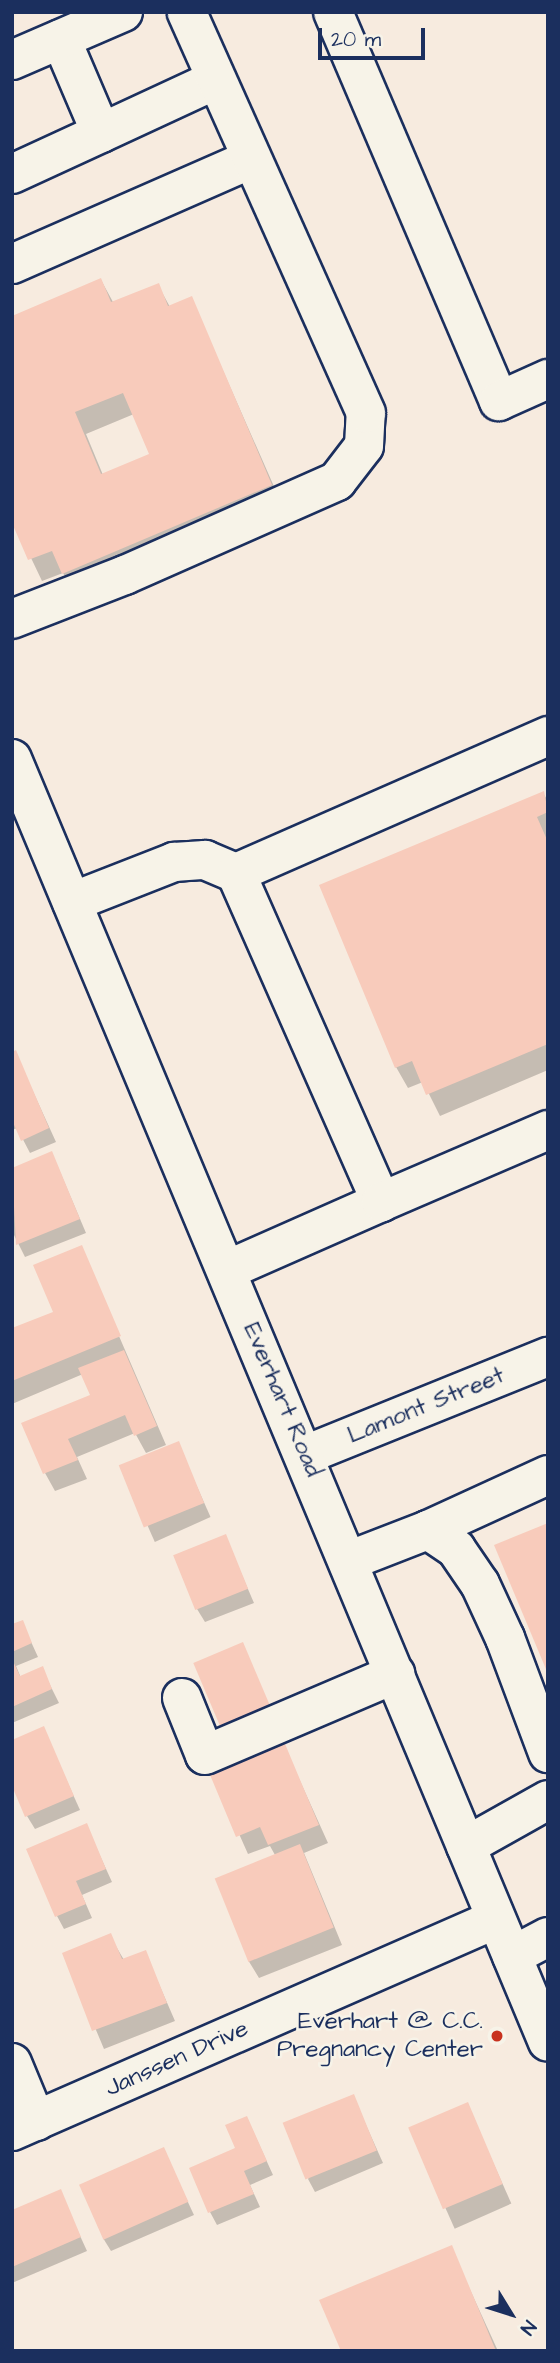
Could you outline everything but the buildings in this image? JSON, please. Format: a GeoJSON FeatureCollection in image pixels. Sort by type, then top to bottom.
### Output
{"type":"FeatureCollection","features":[{"type":"Feature","properties":{"kind":"main road"},"geometry":{"type":"LineString","coordinates":[[12,60],[123,12]]}},
{"type":"Feature","properties":{"kind":"main road"},"geometry":{"type":"LineString","coordinates":[[12,619],[125,575],[337,481],[364,446],[366,413],[215,80],[187,12]]}},
{"type":"Feature","properties":{"kind":"main road"},"geometry":{"type":"LineString","coordinates":[[334,13],[499,401],[548,379]]}},
{"type":"Feature","properties":{"kind":"main road"},"geometry":{"type":"LineString","coordinates":[[61,39],[102,133]]}},
{"type":"Feature","properties":{"kind":"main road"},"geometry":{"type":"LineString","coordinates":[[12,174],[215,80]]}},
{"type":"Feature","properties":{"kind":"main road"},"geometry":{"type":"LineString","coordinates":[[12,264],[251,159]]}},
{"type":"Feature","properties":{"kind":"main road"},"geometry":{"type":"LineString","coordinates":[[236,873],[548,736]]}},
{"type":"Feature","properties":{"kind":"main road","name":"Everhart Road"},"geometry":{"type":"LineString","coordinates":[[12,759],[547,2039]]}},
{"type":"Feature","properties":{"kind":"main road"},"geometry":{"type":"LineString","coordinates":[[72,902],[174,862],[205,860],[236,873],[381,1202]]}},
{"type":"Feature","properties":{"kind":"main road"},"geometry":{"type":"LineString","coordinates":[[227,1270],[548,1130]]}},
{"type":"Feature","properties":{"kind":"main road","name":"Lamont Street"},"geometry":{"type":"LineString","coordinates":[[305,1455],[548,1357]]}},
{"type":"Feature","properties":{"kind":"main road"},"geometry":{"type":"LineString","coordinates":[[348,1561],[428,1530],[548,1475]]}},
{"type":"Feature","properties":{"kind":"main road"},"geometry":{"type":"LineString","coordinates":[[428,1530],[456,1549],[480,1584],[548,1753]]}},
{"type":"Feature","properties":{"kind":"main road"},"geometry":{"type":"LineString","coordinates":[[182,1698],[205,1755],[395,1674]]}},
{"type":"Feature","properties":{"kind":"main road"},"geometry":{"type":"LineString","coordinates":[[466,1846],[548,1800]]}},
{"type":"Feature","properties":{"kind":"main road","name":"Janssen Drive"},"geometry":{"type":"LineString","coordinates":[[24,2126],[496,1919]]}},
{"type":"Feature","properties":{"kind":"main road"},"geometry":{"type":"LineString","coordinates":[[512,1956],[548,1937]]}},
{"type":"Feature","properties":{"kind":"main road"},"geometry":{"type":"LineString","coordinates":[[12,2063],[24,2126]]}},
{"type":"Feature","properties":{"kind":"place","name":"Everhart @ C.C. Pregnancy Center"},"geometry":{"type":"Point","coordinates":[497,2036]}}]}
